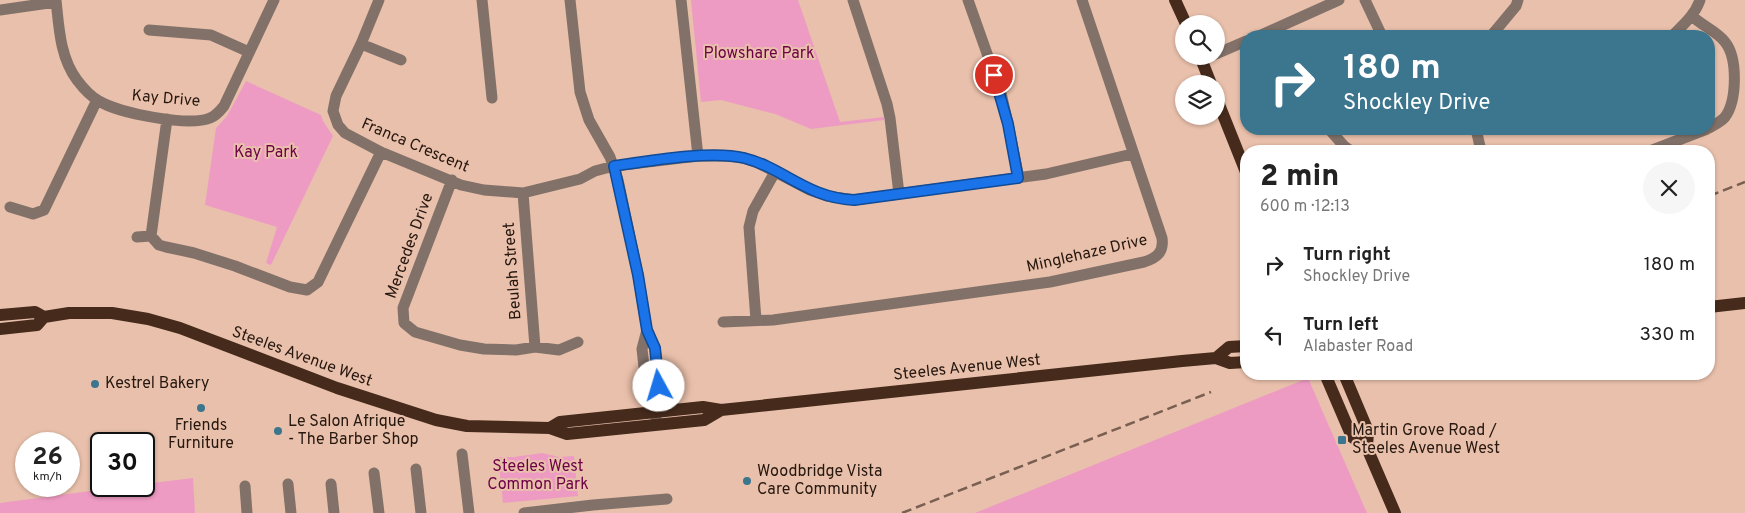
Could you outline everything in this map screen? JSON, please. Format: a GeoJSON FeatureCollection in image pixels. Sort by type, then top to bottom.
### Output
{"type":"FeatureCollection","features":[{"type":"Feature","properties":{"kind":"main road"},"geometry":{"type":"LineString","coordinates":[[1175,0],[1182,15]]}},
{"type":"Feature","properties":{"kind":"main road"},"geometry":{"type":"LineString","coordinates":[[1225,120],[1240,157]]}},
{"type":"Feature","properties":{"kind":"main road"},"geometry":{"type":"LineString","coordinates":[[1715,306],[1745,303]]}},
{"type":"Feature","properties":{"kind":"main road","name":"Steeles Avenue West"},"geometry":{"type":"LineString","coordinates":[[0,315],[35,312],[44,317]]}},
{"type":"Feature","properties":{"kind":"main road","name":"Steeles Avenue West"},"geometry":{"type":"LineString","coordinates":[[0,329],[37,325],[44,317],[69,312],[112,313],[148,319],[180,328],[378,402],[428,418],[468,426],[550,428],[560,422],[656,418],[703,407],[721,410],[1216,358],[1230,363],[1240,362]]}},
{"type":"Feature","properties":{"kind":"main road","name":"Steeles Avenue West"},"geometry":{"type":"LineString","coordinates":[[1216,358],[1229,348],[1240,347]]}},
{"type":"Feature","properties":{"kind":"main road"},"geometry":{"type":"LineString","coordinates":[[1328,380],[1352,438],[1367,448]]}},
{"type":"Feature","properties":{"kind":"main road"},"geometry":{"type":"LineString","coordinates":[[1347,380],[1368,431],[1367,448],[1395,513]]}},
{"type":"Feature","properties":{"kind":"street","name":"Kay Drive"},"geometry":{"type":"LineString","coordinates":[[56,1],[59,30],[66,60],[76,79],[97,100],[121,111],[194,121],[212,118],[224,106],[274,0]]}},
{"type":"Feature","properties":{"kind":"street","name":"Franca Crescent"},"geometry":{"type":"LineString","coordinates":[[379,0],[361,44],[336,96],[333,112],[338,125],[345,133],[381,152],[461,185],[484,190],[523,193],[580,179],[595,171],[614,166],[698,156],[730,156],[744,158],[810,190],[843,200],[870,199],[1046,174],[1132,154]]}},
{"type":"Feature","properties":{"kind":"street"},"geometry":{"type":"LineString","coordinates":[[482,0],[492,98]]}},
{"type":"Feature","properties":{"kind":"street"},"geometry":{"type":"LineString","coordinates":[[570,0],[580,92],[589,120],[614,166],[638,275],[647,330],[642,349],[648,401],[656,418]]}},
{"type":"Feature","properties":{"kind":"street"},"geometry":{"type":"LineString","coordinates":[[681,0],[698,156]]}},
{"type":"Feature","properties":{"kind":"street"},"geometry":{"type":"LineString","coordinates":[[852,0],[887,104],[899,194]]}},
{"type":"Feature","properties":{"kind":"street"},"geometry":{"type":"LineString","coordinates":[[968,0],[1001,93],[1018,178]]}},
{"type":"Feature","properties":{"kind":"street","name":"Minglehaze Drive"},"geometry":{"type":"LineString","coordinates":[[724,322],[783,318],[1050,282],[1152,260],[1158,256],[1163,244],[1082,0]]}},
{"type":"Feature","properties":{"kind":"street"},"geometry":{"type":"LineString","coordinates":[[1280,30],[1339,0]]}},
{"type":"Feature","properties":{"kind":"street"},"geometry":{"type":"LineString","coordinates":[[1365,0],[1379,30]]}},
{"type":"Feature","properties":{"kind":"street"},"geometry":{"type":"LineString","coordinates":[[1496,30],[1516,6],[1518,0]]}},
{"type":"Feature","properties":{"kind":"street"},"geometry":{"type":"LineString","coordinates":[[1678,30],[1692,16],[1700,0]]}},
{"type":"Feature","properties":{"kind":"street"},"geometry":{"type":"LineString","coordinates":[[0,10],[56,1]]}},
{"type":"Feature","properties":{"kind":"street"},"geometry":{"type":"LineString","coordinates":[[1692,16],[1710,30]]}},
{"type":"Feature","properties":{"kind":"street"},"geometry":{"type":"LineString","coordinates":[[150,30],[210,35],[249,52]]}},
{"type":"Feature","properties":{"kind":"street"},"geometry":{"type":"LineString","coordinates":[[1715,33],[1726,42],[1730,51],[1733,62],[1734,87],[1730,106],[1725,116],[1715,124]]}},
{"type":"Feature","properties":{"kind":"street"},"geometry":{"type":"LineString","coordinates":[[361,44],[401,60]]}},
{"type":"Feature","properties":{"kind":"street"},"geometry":{"type":"LineString","coordinates":[[1225,50],[1240,44]]}},
{"type":"Feature","properties":{"kind":"street"},"geometry":{"type":"LineString","coordinates":[[10,207],[32,214],[44,210],[97,100]]}},
{"type":"Feature","properties":{"kind":"street"},"geometry":{"type":"LineString","coordinates":[[150,236],[167,118]]}},
{"type":"Feature","properties":{"kind":"street"},"geometry":{"type":"LineString","coordinates":[[1334,135],[1343,145]]}},
{"type":"Feature","properties":{"kind":"street"},"geometry":{"type":"LineString","coordinates":[[1665,145],[1690,135]]}},
{"type":"Feature","properties":{"kind":"street"},"geometry":{"type":"LineString","coordinates":[[137,237],[150,236],[159,245],[166,248],[194,253],[290,287],[307,290],[318,282],[381,152]]}},
{"type":"Feature","properties":{"kind":"street"},"geometry":{"type":"LineString","coordinates":[[756,320],[749,227],[754,211],[775,172]]}},
{"type":"Feature","properties":{"kind":"street","name":"Mercedes Drive"},"geometry":{"type":"LineString","coordinates":[[452,180],[403,308],[404,323],[415,332],[460,345],[484,349],[516,350],[535,347],[559,350],[578,342]]}},
{"type":"Feature","properties":{"kind":"street","name":"Beulah Street"},"geometry":{"type":"LineString","coordinates":[[523,193],[535,347]]}},
{"type":"Feature","properties":{"kind":"street"},"geometry":{"type":"LineString","coordinates":[[462,454],[469,513]]}},
{"type":"Feature","properties":{"kind":"street"},"geometry":{"type":"LineString","coordinates":[[416,469],[421,513]]}},
{"type":"Feature","properties":{"kind":"street"},"geometry":{"type":"LineString","coordinates":[[374,473],[378,513]]}},
{"type":"Feature","properties":{"kind":"street"},"geometry":{"type":"LineString","coordinates":[[288,484],[291,513]]}},
{"type":"Feature","properties":{"kind":"street"},"geometry":{"type":"LineString","coordinates":[[331,484],[334,513]]}},
{"type":"Feature","properties":{"kind":"street"},"geometry":{"type":"LineString","coordinates":[[244,486],[247,513]]}},
{"type":"Feature","properties":{"kind":"street"},"geometry":{"type":"LineString","coordinates":[[524,513],[594,509],[667,499]]}},
{"type":"Feature","properties":{"kind":"green space","name":"Plowshare Park"},"geometry":{"type":"Polygon","coordinates":[[[691,0],[798,0],[840,122],[884,117],[884,120],[811,129],[775,114],[721,100],[701,102],[691,0]]]}},
{"type":"Feature","properties":{"kind":"green space","name":"Kay Park"},"geometry":{"type":"Polygon","coordinates":[[[246,81],[321,115],[333,136],[271,265],[266,263],[277,227],[205,205],[216,128],[227,116],[246,81]]]}},
{"type":"Feature","properties":{"kind":"green space"},"geometry":{"type":"Polygon","coordinates":[[[1303,380],[1309,380],[1367,513],[975,513],[1303,380]]]}},
{"type":"Feature","properties":{"kind":"green space","name":"Steeles West Common Park"},"geometry":{"type":"Polygon","coordinates":[[[542,453],[559,457],[574,456],[578,496],[503,503],[498,457],[542,453]]]}},
{"type":"Feature","properties":{"kind":"green space"},"geometry":{"type":"Polygon","coordinates":[[[193,478],[195,513],[0,513],[0,503],[45,497],[80,497],[80,492],[90,491],[90,497],[155,497],[155,483],[193,478]]]}},
{"type":"Feature","properties":{"kind":"railway"},"geometry":{"type":"LineString","coordinates":[[1715,194],[1745,182]]}},
{"type":"Feature","properties":{"kind":"railway"},"geometry":{"type":"LineString","coordinates":[[902,513],[1211,392]]}},
{"type":"Feature","properties":{"kind":"place","name":"Kestrel Bakery"},"geometry":{"type":"Point","coordinates":[95,384]}},
{"type":"Feature","properties":{"kind":"place","name":"Friends Furniture"},"geometry":{"type":"Point","coordinates":[201,408]}},
{"type":"Feature","properties":{"kind":"place","name":"Le Salon Afrique - The Barber Shop"},"geometry":{"type":"Point","coordinates":[278,431]}},
{"type":"Feature","properties":{"kind":"place","name":"Martin Grove Road / Steeles Avenue West"},"geometry":{"type":"Point","coordinates":[1342,440]}},
{"type":"Feature","properties":{"kind":"place","name":"Woodbridge Vista Care Community"},"geometry":{"type":"Point","coordinates":[747,481]}},
{"type":"Feature","properties":{"kind":"route"},"geometry":{"type":"LineString","coordinates":[[659,386],[655,348],[647,330],[638,275],[614,166],[698,156],[744,158],[758,163],[810,190],[843,200],[870,199],[1018,178],[1001,93],[994,75]]}}]}
